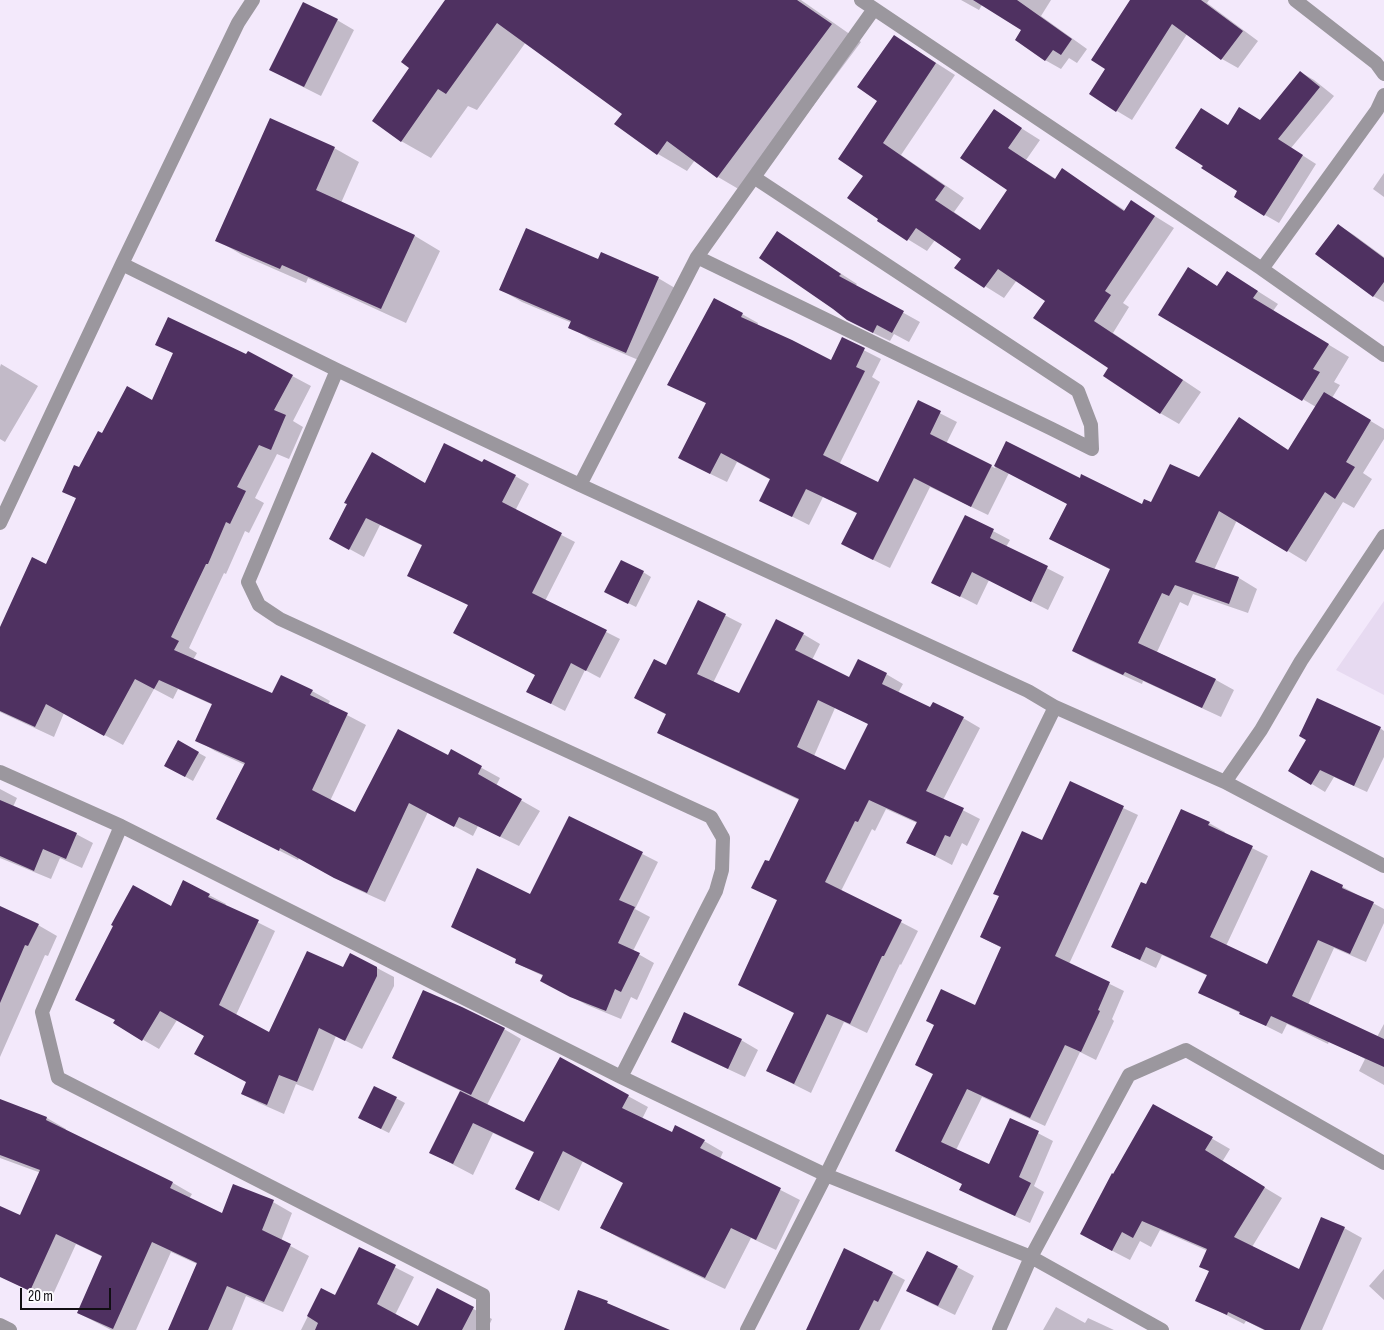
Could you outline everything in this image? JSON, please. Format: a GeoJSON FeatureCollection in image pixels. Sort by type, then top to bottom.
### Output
{"type":"FeatureCollection","features":[{"type":"Feature","properties":{"kind":"street"},"geometry":{"type":"LineString","coordinates":[[0,523],[238,23],[253,0]]}},
{"type":"Feature","properties":{"kind":"street"},"geometry":{"type":"LineString","coordinates":[[861,0],[1262,269],[1384,355]]}},
{"type":"Feature","properties":{"kind":"street"},"geometry":{"type":"LineString","coordinates":[[1295,0],[1376,63],[1384,74]]}},
{"type":"Feature","properties":{"kind":"street"},"geometry":{"type":"LineString","coordinates":[[580,485],[697,257],[874,9]]}},
{"type":"Feature","properties":{"kind":"street"},"geometry":{"type":"LineString","coordinates":[[1262,269],[1377,110],[1384,95]]}},
{"type":"Feature","properties":{"kind":"street"},"geometry":{"type":"LineString","coordinates":[[697,257],[1044,424],[1092,449],[1091,425],[1078,391],[755,178]]}},
{"type":"Feature","properties":{"kind":"street"},"geometry":{"type":"LineString","coordinates":[[122,264],[337,370],[580,485],[1028,691],[1055,708],[1225,782],[1384,866]]}},
{"type":"Feature","properties":{"kind":"street"},"geometry":{"type":"LineString","coordinates":[[337,370],[248,582],[259,604],[280,619],[711,817],[723,838],[722,870],[716,891],[621,1077]]}},
{"type":"Feature","properties":{"kind":"street"},"geometry":{"type":"LineString","coordinates":[[1225,782],[1260,730],[1301,661],[1384,536]]}},
{"type":"Feature","properties":{"kind":"street"},"geometry":{"type":"LineString","coordinates":[[747,1330],[826,1175],[1055,708]]}},
{"type":"Feature","properties":{"kind":"street"},"geometry":{"type":"LineString","coordinates":[[0,772],[121,826],[621,1077],[826,1175],[1030,1257],[1162,1330]]}},
{"type":"Feature","properties":{"kind":"street"},"geometry":{"type":"LineString","coordinates":[[121,826],[42,1012],[58,1078],[483,1295],[483,1330]]}},
{"type":"Feature","properties":{"kind":"street"},"geometry":{"type":"LineString","coordinates":[[999,1330],[1030,1257],[1128,1075],[1186,1050],[1384,1163]]}},
{"type":"Feature","properties":{"kind":"street"},"geometry":{"type":"LineString","coordinates":[[0,1325],[10,1330]]}},
{"type":"Feature","properties":{"kind":"shaded area"},"geometry":{"type":"Polygon","coordinates":[[[1384,601],[1384,695],[1336,670],[1384,601]]]}},
{"type":"Feature","properties":{"kind":"building"},"geometry":{"type":"Polygon","coordinates":[[[445,0],[797,0],[832,24],[717,178],[667,141],[657,155],[614,124],[622,114],[497,23],[446,94],[438,89],[401,142],[372,121],[409,68],[401,62],[445,0]]]}},
{"type":"Feature","properties":{"kind":"building"},"geometry":{"type":"Polygon","coordinates":[[[973,0],[1017,0],[1072,39],[1061,55],[1053,50],[1045,61],[1015,40],[1021,30],[973,0]]]}},
{"type":"Feature","properties":{"kind":"building"},"geometry":{"type":"Polygon","coordinates":[[[1130,0],[1201,0],[1243,31],[1221,60],[1172,24],[1116,112],[1089,94],[1105,69],[1091,60],[1130,0]]]}},
{"type":"Feature","properties":{"kind":"building"},"geometry":{"type":"Polygon","coordinates":[[[303,2],[338,19],[304,87],[269,70],[303,2]]]}},
{"type":"Feature","properties":{"kind":"building"},"geometry":{"type":"Polygon","coordinates":[[[894,35],[936,63],[883,143],[945,186],[935,200],[980,230],[1007,190],[960,158],[994,109],[1022,128],[1008,148],[1055,179],[1062,168],[1124,211],[1131,200],[1155,216],[1105,291],[1111,295],[1094,321],[1183,380],[1160,414],[1103,376],[1108,368],[1033,318],[1045,301],[998,269],[984,288],[954,268],[961,259],[916,228],[907,241],[847,198],[863,176],[838,159],[877,101],[857,87],[894,35]]]}},
{"type":"Feature","properties":{"kind":"building"},"geometry":{"type":"Polygon","coordinates":[[[1300,71],[1320,87],[1278,139],[1303,155],[1264,216],[1234,197],[1237,191],[1201,168],[1203,166],[1175,148],[1201,108],[1228,125],[1239,107],[1260,120],[1300,71]]]}},
{"type":"Feature","properties":{"kind":"building"},"geometry":{"type":"Polygon","coordinates":[[[270,118],[335,147],[316,190],[415,235],[381,309],[282,265],[280,269],[215,241],[270,118]]]}},
{"type":"Feature","properties":{"kind":"building"},"geometry":{"type":"Polygon","coordinates":[[[1338,224],[1384,258],[1384,282],[1373,297],[1315,254],[1338,224]]]}},
{"type":"Feature","properties":{"kind":"building"},"geometry":{"type":"Polygon","coordinates":[[[526,228],[598,259],[601,252],[659,277],[626,353],[568,328],[571,321],[499,290],[526,228]]]}},
{"type":"Feature","properties":{"kind":"building"},"geometry":{"type":"Polygon","coordinates":[[[777,231],[841,274],[839,276],[904,311],[892,333],[877,325],[873,333],[847,320],[759,258],[777,231]]]}},
{"type":"Feature","properties":{"kind":"building"},"geometry":{"type":"Polygon","coordinates":[[[1188,267],[1217,286],[1227,271],[1258,291],[1253,298],[1329,344],[1313,369],[1320,372],[1302,401],[1158,315],[1188,267]]]}},
{"type":"Feature","properties":{"kind":"building"},"geometry":{"type":"Polygon","coordinates":[[[714,298],[743,313],[741,317],[831,360],[842,337],[865,348],[856,367],[865,371],[823,455],[878,482],[918,400],[941,411],[930,434],[992,465],[971,507],[914,478],[873,560],[841,544],[857,513],[806,489],[792,517],[759,501],[770,479],[721,453],[710,474],[678,458],[706,403],[667,385],[714,298]]]}},
{"type":"Feature","properties":{"kind":"building"},"geometry":{"type":"Polygon","coordinates":[[[168,317],[246,354],[248,351],[293,375],[274,410],[286,415],[271,450],[259,445],[237,487],[246,491],[230,524],[226,522],[208,564],[206,564],[171,637],[179,641],[174,650],[272,693],[281,675],[313,690],[310,695],[348,713],[312,790],[355,812],[398,729],[448,755],[451,749],[482,766],[478,774],[522,799],[500,837],[459,817],[454,827],[409,803],[367,893],[334,878],[280,848],[279,851],[216,819],[245,763],[195,741],[212,704],[159,680],[154,689],[135,679],[104,736],[46,704],[35,727],[0,711],[0,627],[32,557],[46,564],[76,498],[62,492],[74,465],[79,467],[98,431],[102,433],[127,386],[152,400],[173,353],[155,345],[168,317]]]}},
{"type":"Feature","properties":{"kind":"building"},"geometry":{"type":"Polygon","coordinates":[[[1324,392],[1371,420],[1346,462],[1355,467],[1335,499],[1325,492],[1287,552],[1219,511],[1195,562],[1239,577],[1229,604],[1175,585],[1169,596],[1162,593],[1138,643],[1216,679],[1202,708],[1125,672],[1123,675],[1072,651],[1110,569],[1049,539],[1067,504],[994,466],[1006,441],[1080,478],[1081,474],[1142,504],[1144,499],[1151,502],[1170,464],[1199,477],[1239,417],[1288,450],[1324,392]]]}},
{"type":"Feature","properties":{"kind":"building"},"geometry":{"type":"Polygon","coordinates":[[[444,443],[482,462],[484,459],[516,475],[502,502],[562,533],[532,593],[607,630],[586,671],[571,663],[551,704],[526,692],[535,675],[453,633],[468,605],[407,576],[422,545],[366,518],[349,550],[329,539],[347,504],[344,503],[372,452],[425,483],[444,443]]]}},
{"type":"Feature","properties":{"kind":"building"},"geometry":{"type":"Polygon","coordinates":[[[965,515],[994,529],[990,538],[1048,566],[1031,602],[972,572],[960,597],[931,583],[965,515]]]}},
{"type":"Feature","properties":{"kind":"building"},"geometry":{"type":"Polygon","coordinates":[[[621,560],[644,571],[628,604],[604,592],[621,560]]]}},
{"type":"Feature","properties":{"kind":"building"},"geometry":{"type":"Polygon","coordinates":[[[698,600],[726,614],[697,674],[739,693],[776,619],[804,633],[795,650],[849,677],[858,659],[887,673],[882,684],[930,707],[933,702],[964,717],[926,791],[964,808],[950,837],[945,835],[935,856],[906,843],[917,822],[869,800],[858,822],[855,821],[825,882],[902,920],[884,956],[882,956],[850,1024],[827,1014],[794,1084],[766,1071],[794,1013],[738,985],[777,900],[751,888],[765,860],[769,861],[799,799],[657,733],[666,714],[634,698],[654,659],[666,665],[698,600]],[[818,700],[797,747],[845,770],[868,724],[818,700]]]}},
{"type":"Feature","properties":{"kind":"building"},"geometry":{"type":"Polygon","coordinates":[[[1317,698],[1381,727],[1354,786],[1320,770],[1311,785],[1288,771],[1306,740],[1299,736],[1317,698]]]}},
{"type":"Feature","properties":{"kind":"building"},"geometry":{"type":"Polygon","coordinates":[[[178,740],[199,752],[185,777],[164,766],[178,740]]]}},
{"type":"Feature","properties":{"kind":"building"},"geometry":{"type":"Polygon","coordinates":[[[1070,781],[1124,806],[1055,956],[1110,982],[1098,1010],[1100,1011],[1081,1052],[1065,1045],[1030,1118],[967,1089],[941,1142],[989,1164],[1010,1118],[1039,1131],[1019,1177],[1031,1183],[1015,1216],[959,1190],[962,1184],[895,1151],[933,1074],[915,1065],[934,1025],[926,1021],[941,989],[975,1005],[1001,947],[980,937],[999,896],[993,894],[1022,831],[1042,840],[1070,781]]]}},
{"type":"Feature","properties":{"kind":"building"},"geometry":{"type":"Polygon","coordinates":[[[0,800],[77,833],[66,859],[43,849],[34,871],[0,856],[0,800]]]}},
{"type":"Feature","properties":{"kind":"building"},"geometry":{"type":"Polygon","coordinates":[[[1181,809],[1210,822],[1208,825],[1253,846],[1210,937],[1267,964],[1311,870],[1343,885],[1342,888],[1374,902],[1350,954],[1318,940],[1292,996],[1384,1039],[1384,1067],[1271,1016],[1266,1026],[1239,1014],[1240,1012],[1198,993],[1207,975],[1146,947],[1140,960],[1111,947],[1141,882],[1146,884],[1181,809]]]}},
{"type":"Feature","properties":{"kind":"building"},"geometry":{"type":"Polygon","coordinates":[[[569,816],[643,852],[619,900],[635,907],[618,943],[640,953],[621,992],[615,989],[606,1011],[570,997],[540,981],[543,975],[515,963],[516,959],[451,927],[477,868],[530,894],[569,816]]]}},
{"type":"Feature","properties":{"kind":"building"},"geometry":{"type":"Polygon","coordinates":[[[183,880],[210,894],[208,897],[259,920],[219,1005],[269,1032],[307,951],[343,967],[350,953],[377,967],[377,976],[345,1041],[319,1028],[297,1082],[279,1075],[267,1105],[241,1094],[246,1082],[194,1054],[204,1036],[160,1011],[142,1041],[113,1023],[115,1020],[75,1000],[113,926],[111,925],[133,885],[171,906],[183,880]]]}},
{"type":"Feature","properties":{"kind":"building"},"geometry":{"type":"Polygon","coordinates":[[[0,906],[39,924],[28,946],[25,945],[0,1003],[0,906]]]}},
{"type":"Feature","properties":{"kind":"building"},"geometry":{"type":"Polygon","coordinates":[[[423,990],[505,1028],[471,1095],[392,1058],[423,990]]]}},
{"type":"Feature","properties":{"kind":"building"},"geometry":{"type":"Polygon","coordinates":[[[684,1012],[742,1039],[728,1069],[671,1042],[684,1012]]]}},
{"type":"Feature","properties":{"kind":"building"},"geometry":{"type":"Polygon","coordinates":[[[560,1057],[629,1095],[622,1108],[672,1132],[675,1125],[705,1140],[700,1148],[781,1188],[756,1240],[731,1228],[705,1278],[600,1228],[623,1183],[563,1151],[539,1201],[515,1189],[534,1152],[473,1123],[453,1164],[429,1153],[460,1091],[524,1122],[560,1057]]]}},
{"type":"Feature","properties":{"kind":"building"},"geometry":{"type":"Polygon","coordinates":[[[374,1086],[397,1097],[381,1129],[358,1118],[374,1086]]]}},
{"type":"Feature","properties":{"kind":"building"},"geometry":{"type":"Polygon","coordinates":[[[0,1099],[47,1117],[46,1120],[173,1182],[170,1188],[222,1213],[233,1184],[274,1200],[262,1230],[291,1244],[264,1302],[227,1286],[208,1330],[168,1330],[197,1263],[152,1242],[113,1329],[77,1313],[102,1256],[56,1234],[30,1291],[0,1277],[0,1206],[20,1215],[40,1170],[0,1155],[0,1099]]]}},
{"type":"Feature","properties":{"kind":"building"},"geometry":{"type":"Polygon","coordinates":[[[1153,1104],[1213,1137],[1205,1150],[1265,1187],[1234,1237],[1299,1269],[1321,1217],[1345,1227],[1300,1330],[1265,1330],[1228,1312],[1227,1315],[1195,1301],[1209,1271],[1199,1267],[1207,1249],[1142,1221],[1133,1238],[1122,1232],[1112,1251],[1080,1234],[1112,1173],[1153,1104]]]}},
{"type":"Feature","properties":{"kind":"building"},"geometry":{"type":"Polygon","coordinates":[[[359,1247],[396,1265],[377,1304],[418,1326],[437,1288],[474,1307],[462,1330],[315,1330],[318,1323],[307,1316],[321,1288],[335,1295],[359,1247]]]}},
{"type":"Feature","properties":{"kind":"building"},"geometry":{"type":"Polygon","coordinates":[[[844,1248],[893,1272],[878,1302],[874,1300],[859,1330],[806,1330],[844,1248]]]}},
{"type":"Feature","properties":{"kind":"building"},"geometry":{"type":"Polygon","coordinates":[[[927,1251],[958,1266],[938,1306],[906,1291],[927,1251]]]}},
{"type":"Feature","properties":{"kind":"building"},"geometry":{"type":"Polygon","coordinates":[[[578,1290],[608,1301],[607,1303],[670,1330],[564,1330],[578,1290]]]}}]}
